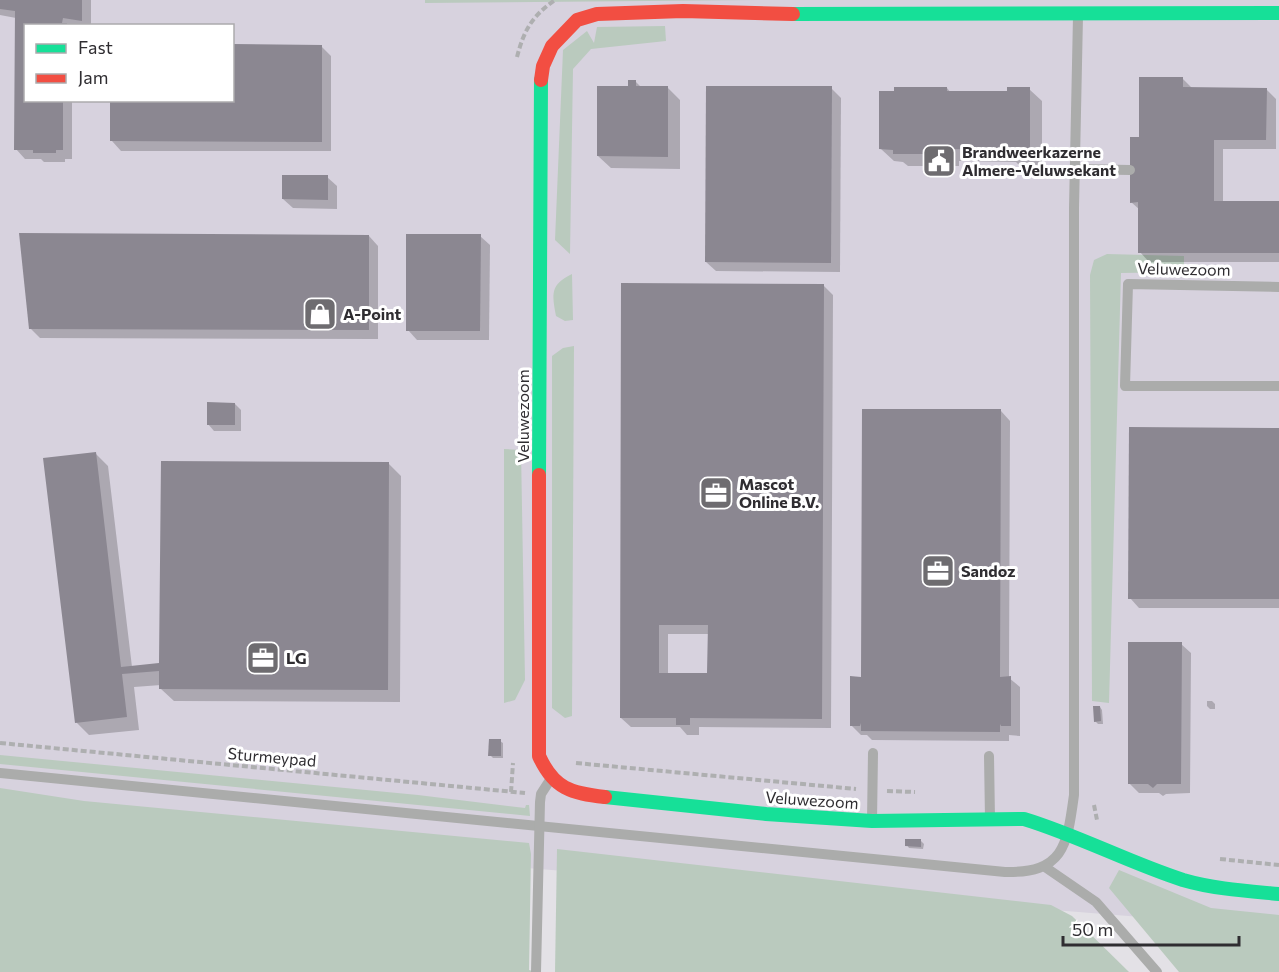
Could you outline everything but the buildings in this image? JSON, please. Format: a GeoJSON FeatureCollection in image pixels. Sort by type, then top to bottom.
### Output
{"type":"FeatureCollection","features":[{"type":"Feature","properties":{"kind":"street","name":"Veluwezoom"},"geometry":{"type":"LineString","coordinates":[[1279,13],[1078,6],[894,7],[597,14],[577,20],[552,46],[543,66],[540,92],[539,733],[541,760],[545,770],[568,790],[582,794],[766,814],[872,821],[1024,819],[1048,826],[1068,836],[1184,880],[1221,888],[1279,894]]}},
{"type":"Feature","properties":{"kind":"lane"},"geometry":{"type":"LineString","coordinates":[[0,774],[1005,872],[1018,873],[1045,867],[1053,862],[1068,836],[1074,795],[1075,169],[1078,6]]}},
{"type":"Feature","properties":{"kind":"lane"},"geometry":{"type":"LineString","coordinates":[[1075,169],[1130,170]]}},
{"type":"Feature","properties":{"kind":"lane","name":"Veluwezoom"},"geometry":{"type":"LineString","coordinates":[[1279,287],[1128,284],[1125,386],[1279,386]]}},
{"type":"Feature","properties":{"kind":"lane"},"geometry":{"type":"LineString","coordinates":[[872,821],[873,753]]}},
{"type":"Feature","properties":{"kind":"lane"},"geometry":{"type":"LineString","coordinates":[[989,756],[990,819]]}},
{"type":"Feature","properties":{"kind":"lane"},"geometry":{"type":"LineString","coordinates":[[536,972],[539,825],[542,794],[552,778]]}},
{"type":"Feature","properties":{"kind":"lane"},"geometry":{"type":"LineString","coordinates":[[1045,867],[1073,884],[1096,902],[1157,972]]}},
{"type":"Feature","properties":{"kind":"path","name":"Sturmeypad"},"geometry":{"type":"LineString","coordinates":[[0,743],[542,794]]}},
{"type":"Feature","properties":{"kind":"path"},"geometry":{"type":"LineString","coordinates":[[541,760],[872,790],[917,792]]}},
{"type":"Feature","properties":{"kind":"path"},"geometry":{"type":"LineString","coordinates":[[1071,815],[1096,817]]}},
{"type":"Feature","properties":{"kind":"shaded area"},"geometry":{"type":"Polygon","coordinates":[[[0,0],[1279,0],[1279,928],[0,826],[0,0]]]}},
{"type":"Feature","properties":{"kind":"green space"},"geometry":{"type":"Polygon","coordinates":[[[425,0],[758,0],[425,3],[425,0]]]}},
{"type":"Feature","properties":{"kind":"green space"},"geometry":{"type":"Polygon","coordinates":[[[665,26],[666,41],[591,49],[573,69],[570,254],[555,240],[563,50],[587,31],[594,43],[597,27],[665,26]]]}},
{"type":"Feature","properties":{"kind":"green space"},"geometry":{"type":"Polygon","coordinates":[[[1107,254],[1184,256],[1184,272],[1121,273],[1109,703],[1092,701],[1090,275],[1094,260],[1107,254]]]}},
{"type":"Feature","properties":{"kind":"green space"},"geometry":{"type":"Polygon","coordinates":[[[572,274],[573,320],[565,321],[556,316],[554,290],[560,282],[572,274]]]}},
{"type":"Feature","properties":{"kind":"green space"},"geometry":{"type":"Polygon","coordinates":[[[574,346],[572,716],[565,718],[552,708],[552,356],[563,348],[574,346]]]}},
{"type":"Feature","properties":{"kind":"green space"},"geometry":{"type":"Polygon","coordinates":[[[504,449],[521,450],[525,680],[515,700],[504,703],[504,449]]]}},
{"type":"Feature","properties":{"kind":"green space"},"geometry":{"type":"Polygon","coordinates":[[[0,755],[418,795],[525,808],[529,805],[530,816],[0,764],[0,755]]]}},
{"type":"Feature","properties":{"kind":"green space"},"geometry":{"type":"Polygon","coordinates":[[[0,788],[84,801],[529,843],[531,854],[529,970],[536,972],[0,972],[0,788]]]}},
{"type":"Feature","properties":{"kind":"green space"},"geometry":{"type":"Polygon","coordinates":[[[557,849],[1051,905],[1072,916],[1129,972],[555,972],[557,849]]]}},
{"type":"Feature","properties":{"kind":"green space"},"geometry":{"type":"Polygon","coordinates":[[[1119,870],[1211,908],[1279,915],[1279,972],[1179,972],[1109,888],[1119,870]]]}},
{"type":"Feature","properties":{"kind":"traffic: fast"},"geometry":{"type":"LineString","coordinates":[[793,14],[1279,13]]}},
{"type":"Feature","properties":{"kind":"traffic: fast"},"geometry":{"type":"LineString","coordinates":[[539,475],[541,80]]}},
{"type":"Feature","properties":{"kind":"traffic: fast"},"geometry":{"type":"LineString","coordinates":[[605,797],[766,814],[872,821],[1024,819],[1183,880],[1219,888],[1279,894]]}},
{"type":"Feature","properties":{"kind":"traffic: jam"},"geometry":{"type":"LineString","coordinates":[[541,80],[543,66],[552,46],[577,20],[597,14],[683,11],[793,14]]}},
{"type":"Feature","properties":{"kind":"traffic: jam"},"geometry":{"type":"LineString","coordinates":[[539,475],[539,756],[551,776],[565,787],[582,794],[605,797]]}},
{"type":"Feature","properties":{"kind":"place","name":"Brandweerkazerne Almere-Veluwsekant"},"geometry":{"type":"Point","coordinates":[939,161]}},
{"type":"Feature","properties":{"kind":"place","name":"A-Point"},"geometry":{"type":"Point","coordinates":[320,314]}},
{"type":"Feature","properties":{"kind":"place","name":"Mascot Online B.V."},"geometry":{"type":"Point","coordinates":[716,493]}},
{"type":"Feature","properties":{"kind":"place","name":"Sandoz"},"geometry":{"type":"Point","coordinates":[938,571]}},
{"type":"Feature","properties":{"kind":"place","name":"LG"},"geometry":{"type":"Point","coordinates":[263,658]}}]}
